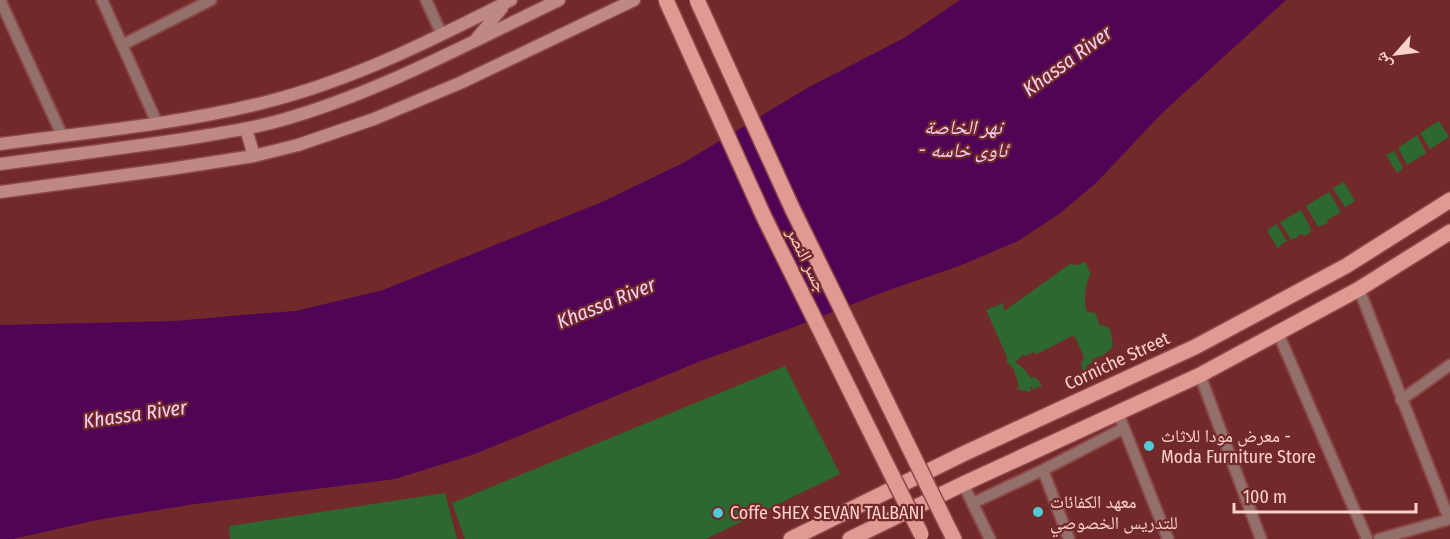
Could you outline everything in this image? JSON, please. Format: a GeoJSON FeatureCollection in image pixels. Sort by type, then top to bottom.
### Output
{"type":"FeatureCollection","features":[{"type":"Feature","properties":{"kind":"main road","name":"جسر النصر"},"geometry":{"type":"LineString","coordinates":[[666,0],[764,217],[922,536]]}},
{"type":"Feature","properties":{"kind":"main road","name":"جسر النصر"},"geometry":{"type":"LineString","coordinates":[[697,0],[792,208],[954,539]]}},
{"type":"Feature","properties":{"kind":"main road","name":"Corniche Street"},"geometry":{"type":"LineString","coordinates":[[791,539],[963,454],[1195,347],[1346,266],[1450,200]]}},
{"type":"Feature","properties":{"kind":"main road"},"geometry":{"type":"LineString","coordinates":[[859,537],[963,484],[1200,375],[1359,289],[1450,232]]}},
{"type":"Feature","properties":{"kind":"street"},"geometry":{"type":"LineString","coordinates":[[0,0],[62,135]]}},
{"type":"Feature","properties":{"kind":"street"},"geometry":{"type":"LineString","coordinates":[[102,0],[157,123]]}},
{"type":"Feature","properties":{"kind":"street"},"geometry":{"type":"LineString","coordinates":[[122,45],[211,0]]}},
{"type":"Feature","properties":{"kind":"street"},"geometry":{"type":"LineString","coordinates":[[426,0],[442,35]]}},
{"type":"Feature","properties":{"kind":"street"},"geometry":{"type":"LineString","coordinates":[[0,164],[166,142],[246,129],[292,117],[365,91],[559,0]]}},
{"type":"Feature","properties":{"kind":"street"},"geometry":{"type":"LineString","coordinates":[[0,192],[254,156],[298,145],[374,119],[460,83],[634,0]]}},
{"type":"Feature","properties":{"kind":"street"},"geometry":{"type":"LineString","coordinates":[[0,144],[232,111],[304,91],[375,65],[442,35],[509,1]]}},
{"type":"Feature","properties":{"kind":"street"},"geometry":{"type":"LineString","coordinates":[[474,41],[509,1]]}},
{"type":"Feature","properties":{"kind":"street"},"geometry":{"type":"LineString","coordinates":[[246,129],[254,156]]}},
{"type":"Feature","properties":{"kind":"street"},"geometry":{"type":"LineString","coordinates":[[1359,289],[1450,519],[1403,536],[1379,539]]}},
{"type":"Feature","properties":{"kind":"street"},"geometry":{"type":"LineString","coordinates":[[1278,333],[1366,539]]}},
{"type":"Feature","properties":{"kind":"street"},"geometry":{"type":"LineString","coordinates":[[1401,400],[1450,365]]}},
{"type":"Feature","properties":{"kind":"street"},"geometry":{"type":"LineString","coordinates":[[1200,375],[1261,539]]}},
{"type":"Feature","properties":{"kind":"street"},"geometry":{"type":"LineString","coordinates":[[1118,413],[1168,539]]}},
{"type":"Feature","properties":{"kind":"street"},"geometry":{"type":"LineString","coordinates":[[973,503],[1124,428]]}},
{"type":"Feature","properties":{"kind":"street"},"geometry":{"type":"LineString","coordinates":[[1043,470],[1069,539]]}},
{"type":"Feature","properties":{"kind":"street"},"geometry":{"type":"LineString","coordinates":[[963,484],[990,539]]}},
{"type":"Feature","properties":{"kind":"green space"},"geometry":{"type":"Polygon","coordinates":[[[1439,121],[1449,137],[1430,149],[1420,133],[1439,121]]]}},
{"type":"Feature","properties":{"kind":"green space"},"geometry":{"type":"Polygon","coordinates":[[[1417,135],[1426,153],[1407,165],[1398,148],[1417,135]]]}},
{"type":"Feature","properties":{"kind":"green space"},"geometry":{"type":"Polygon","coordinates":[[[1394,151],[1403,168],[1397,173],[1386,155],[1394,151]]]}},
{"type":"Feature","properties":{"kind":"green space"},"geometry":{"type":"Polygon","coordinates":[[[1344,182],[1355,201],[1346,207],[1333,188],[1344,182]]]}},
{"type":"Feature","properties":{"kind":"green space"},"geometry":{"type":"Polygon","coordinates":[[[1329,192],[1341,212],[1327,220],[1328,223],[1318,227],[1306,206],[1329,192]]]}},
{"type":"Feature","properties":{"kind":"green space"},"geometry":{"type":"Polygon","coordinates":[[[1301,210],[1311,229],[1310,233],[1305,236],[1298,235],[1296,239],[1291,240],[1280,222],[1301,210]]]}},
{"type":"Feature","properties":{"kind":"green space"},"geometry":{"type":"Polygon","coordinates":[[[1276,224],[1287,241],[1278,249],[1267,230],[1276,224]]]}},
{"type":"Feature","properties":{"kind":"green space"},"geometry":{"type":"Polygon","coordinates":[[[1086,263],[1088,272],[1091,273],[1085,292],[1087,312],[1095,313],[1099,326],[1102,324],[1105,327],[1108,326],[1113,345],[1107,353],[1093,359],[1083,372],[1081,364],[1084,357],[1075,337],[1072,336],[1037,354],[1033,352],[1026,356],[1023,355],[1015,362],[1031,378],[1034,377],[1039,381],[1042,387],[1037,386],[1037,389],[1033,389],[1030,386],[1031,392],[1017,389],[1019,386],[1015,373],[1007,363],[1007,357],[986,310],[1003,303],[1004,311],[1070,264],[1078,265],[1086,263]]]}},
{"type":"Feature","properties":{"kind":"green space"},"geometry":{"type":"Polygon","coordinates":[[[785,366],[840,474],[706,539],[465,539],[452,503],[785,366]]]}},
{"type":"Feature","properties":{"kind":"green space"},"geometry":{"type":"Polygon","coordinates":[[[445,493],[457,539],[230,539],[229,526],[445,493]]]}},
{"type":"Feature","properties":{"kind":"water","name":"نهر الخاصة - ئاوی خاسە"},"geometry":{"type":"Polygon","coordinates":[[[960,0],[1286,0],[1161,114],[1096,183],[1059,214],[1018,241],[959,266],[698,362],[475,454],[395,479],[195,504],[97,520],[13,539],[0,539],[0,325],[175,321],[296,311],[383,290],[602,202],[683,163],[809,87],[904,38],[960,0]]]}},
{"type":"Feature","properties":{"kind":"place","name":"معرض مودا للاثاث - Moda Furniture Store"},"geometry":{"type":"Point","coordinates":[1149,446]}},
{"type":"Feature","properties":{"kind":"place","name":"معهد الكفائات للتدريس الخصوصي"},"geometry":{"type":"Point","coordinates":[1038,512]}},
{"type":"Feature","properties":{"kind":"place","name":"Coffe SHEX SEVAN TALBANI"},"geometry":{"type":"Point","coordinates":[718,513]}},
{"type":"Feature","properties":{"kind":"water label","name":"Khassa River"},"geometry":{"type":"Point","coordinates":[1067,61]}},
{"type":"Feature","properties":{"kind":"water label","name":"Khassa River"},"geometry":{"type":"Point","coordinates":[606,303]}},
{"type":"Feature","properties":{"kind":"water label","name":"Khassa River"},"geometry":{"type":"Point","coordinates":[135,414]}}]}
